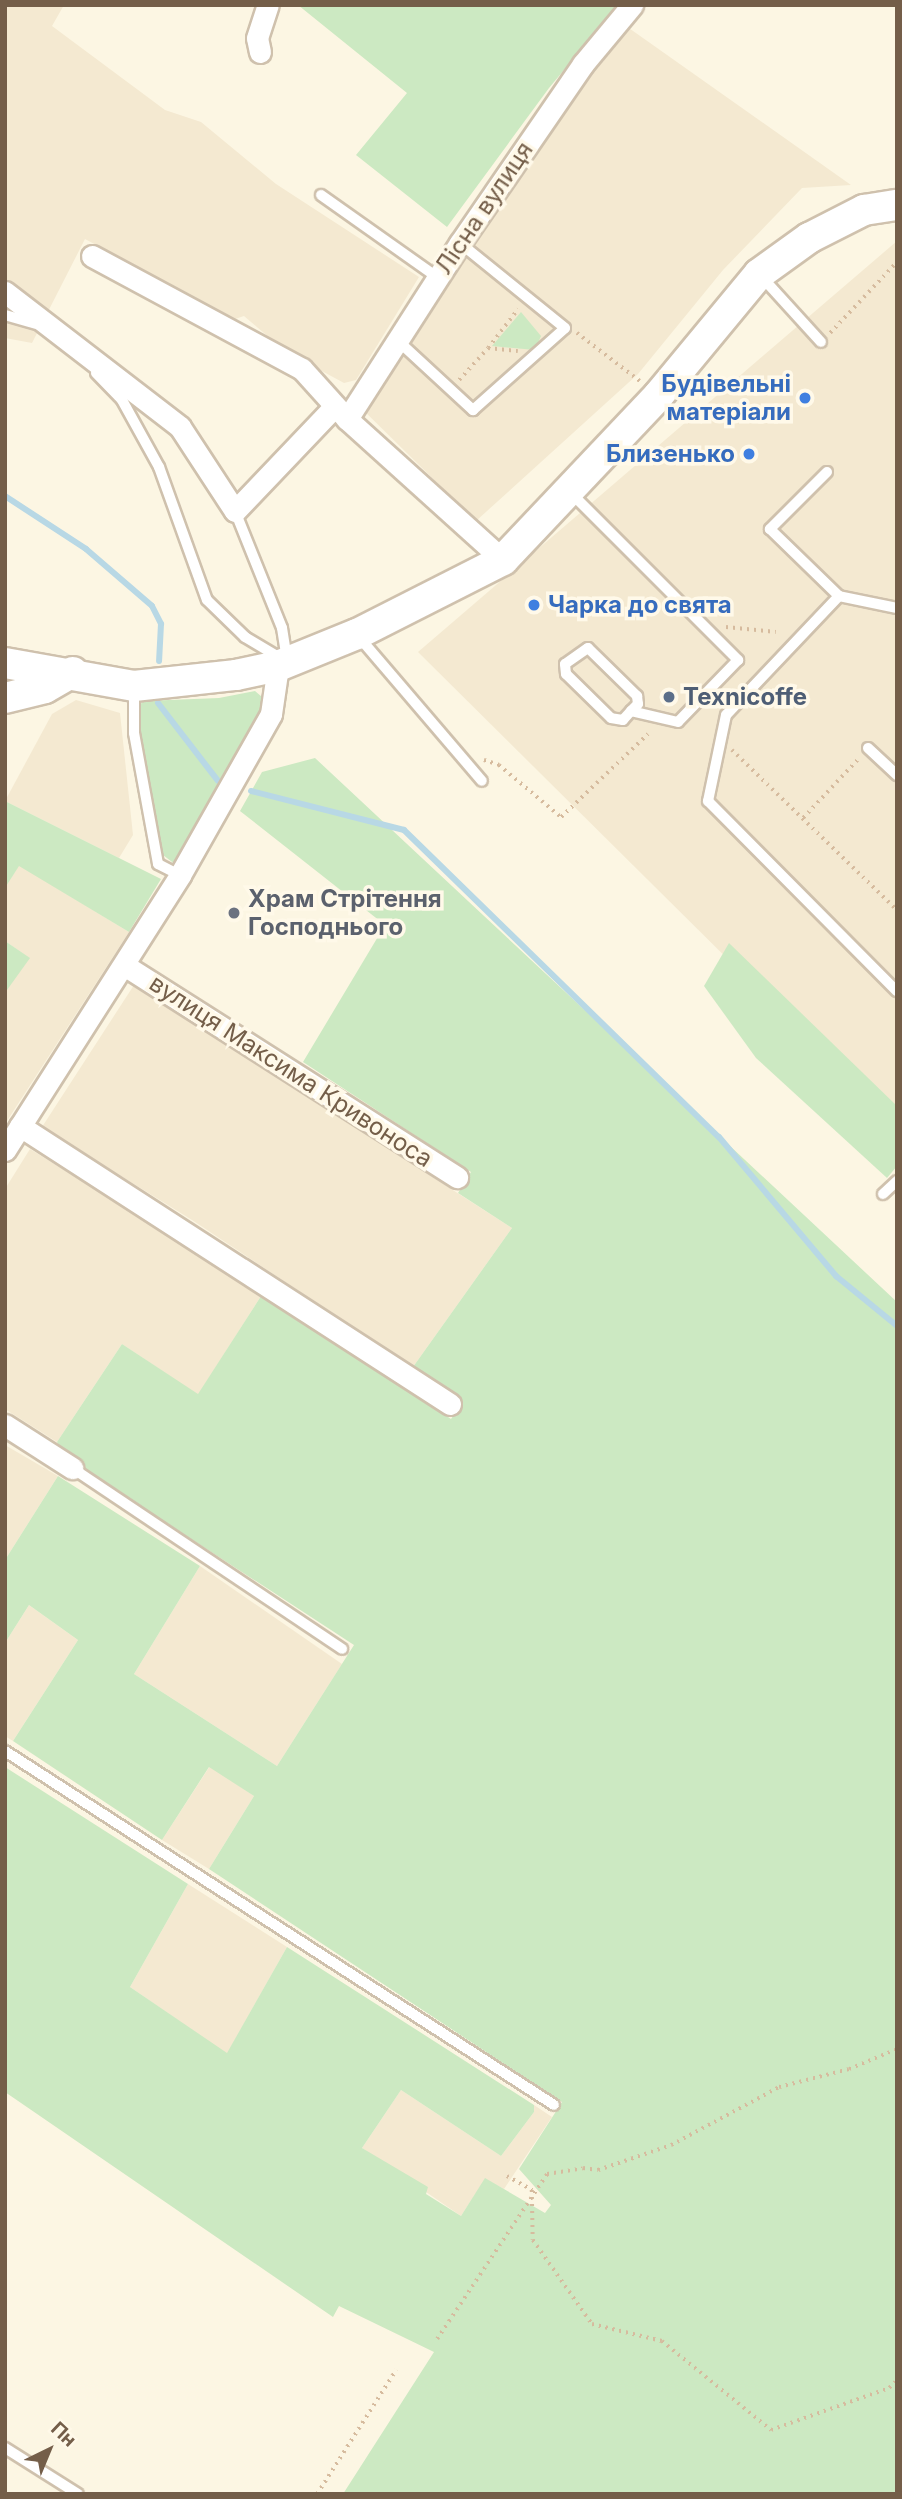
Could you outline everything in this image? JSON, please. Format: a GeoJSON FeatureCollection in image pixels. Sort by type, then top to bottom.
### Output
{"type":"FeatureCollection","features":[{"type":"Feature","properties":{"kind":"main road"},"geometry":{"type":"LineString","coordinates":[[5,663],[73,672],[134,686],[236,676],[283,664],[357,634],[503,560],[658,396],[759,274],[809,237],[853,215],[897,205]]}},
{"type":"Feature","properties":{"kind":"main road"},"geometry":{"type":"LineString","coordinates":[[5,698],[45,688],[73,672]]}},
{"type":"Feature","properties":{"kind":"street"},"geometry":{"type":"LineString","coordinates":[[260,52],[257,38],[268,5]]}},
{"type":"Feature","properties":{"kind":"street","name":"Лісна вулиця"},"geometry":{"type":"LineString","coordinates":[[235,511],[341,412],[395,339],[583,64],[632,5]]}},
{"type":"Feature","properties":{"kind":"street"},"geometry":{"type":"LineString","coordinates":[[92,256],[302,369],[341,412],[503,560]]}},
{"type":"Feature","properties":{"kind":"street"},"geometry":{"type":"LineString","coordinates":[[5,292],[180,427],[235,511]]}},
{"type":"Feature","properties":{"kind":"street"},"geometry":{"type":"LineString","coordinates":[[5,1150],[180,875],[271,714],[283,664]]}},
{"type":"Feature","properties":{"kind":"street","name":"вулиця Максима Кривоноса"},"geometry":{"type":"LineString","coordinates":[[124,965],[457,1177]]}},
{"type":"Feature","properties":{"kind":"street"},"geometry":{"type":"LineString","coordinates":[[20,1126],[450,1404]]}},
{"type":"Feature","properties":{"kind":"street"},"geometry":{"type":"LineString","coordinates":[[5,1425],[72,1468]]}},
{"type":"Feature","properties":{"kind":"lane"},"geometry":{"type":"LineString","coordinates":[[321,195],[437,277]]}},
{"type":"Feature","properties":{"kind":"lane"},"geometry":{"type":"LineString","coordinates":[[395,339],[473,410],[565,328],[460,243]]}},
{"type":"Feature","properties":{"kind":"lane"},"geometry":{"type":"LineString","coordinates":[[759,274],[821,342]]}},
{"type":"Feature","properties":{"kind":"lane"},"geometry":{"type":"LineString","coordinates":[[5,315],[51,328],[122,400],[159,467],[207,600],[245,637],[283,664]]}},
{"type":"Feature","properties":{"kind":"lane"},"geometry":{"type":"LineString","coordinates":[[827,472],[770,529],[839,596],[897,608]]}},
{"type":"Feature","properties":{"kind":"lane"},"geometry":{"type":"LineString","coordinates":[[570,492],[738,660],[678,722],[631,711]]}},
{"type":"Feature","properties":{"kind":"lane"},"geometry":{"type":"LineString","coordinates":[[235,511],[282,628],[283,664]]}},
{"type":"Feature","properties":{"kind":"lane"},"geometry":{"type":"LineString","coordinates":[[839,596],[726,715],[708,801],[897,991]]}},
{"type":"Feature","properties":{"kind":"lane"},"geometry":{"type":"LineString","coordinates":[[357,634],[482,781]]}},
{"type":"Feature","properties":{"kind":"lane"},"geometry":{"type":"LineString","coordinates":[[588,648],[637,696],[638,704],[631,711],[623,720],[611,718],[566,674],[565,664],[588,648]]}},
{"type":"Feature","properties":{"kind":"lane"},"geometry":{"type":"LineString","coordinates":[[134,686],[134,733],[158,864],[180,875]]}},
{"type":"Feature","properties":{"kind":"lane"},"geometry":{"type":"LineString","coordinates":[[868,748],[897,775]]}},
{"type":"Feature","properties":{"kind":"lane"},"geometry":{"type":"LineString","coordinates":[[883,1194],[897,1181]]}},
{"type":"Feature","properties":{"kind":"lane"},"geometry":{"type":"LineString","coordinates":[[72,1468],[342,1649]]}},
{"type":"Feature","properties":{"kind":"lane"},"geometry":{"type":"LineString","coordinates":[[5,1751],[554,2105]]}},
{"type":"Feature","properties":{"kind":"lane"},"geometry":{"type":"LineString","coordinates":[[5,2448],[78,2494]]}},
{"type":"Feature","properties":{"kind":"path"},"geometry":{"type":"LineString","coordinates":[[821,342],[897,262]]}},
{"type":"Feature","properties":{"kind":"path"},"geometry":{"type":"LineString","coordinates":[[450,389],[488,348],[517,308],[523,312]]}},
{"type":"Feature","properties":{"kind":"path"},"geometry":{"type":"LineString","coordinates":[[565,328],[589,338],[641,382]]}},
{"type":"Feature","properties":{"kind":"path"},"geometry":{"type":"LineString","coordinates":[[488,348],[522,352]]}},
{"type":"Feature","properties":{"kind":"path"},"geometry":{"type":"LineString","coordinates":[[703,625],[775,632]]}},
{"type":"Feature","properties":{"kind":"path"},"geometry":{"type":"LineString","coordinates":[[455,751],[499,765],[561,817],[648,734]]}},
{"type":"Feature","properties":{"kind":"path"},"geometry":{"type":"LineString","coordinates":[[720,738],[897,910]]}},
{"type":"Feature","properties":{"kind":"path"},"geometry":{"type":"LineString","coordinates":[[802,818],[868,748]]}},
{"type":"Feature","properties":{"kind":"path"},"geometry":{"type":"LineString","coordinates":[[437,2339],[533,2190],[547,2174],[598,2170],[671,2145],[779,2087],[849,2069],[897,2049]]}},
{"type":"Feature","properties":{"kind":"path"},"geometry":{"type":"LineString","coordinates":[[507,2176],[533,2190]]}},
{"type":"Feature","properties":{"kind":"path"},"geometry":{"type":"LineString","coordinates":[[533,2190],[533,2240],[592,2324],[662,2341],[771,2430],[889,2388],[897,2380]]}},
{"type":"Feature","properties":{"kind":"path"},"geometry":{"type":"LineString","coordinates":[[317,2494],[396,2370]]}},
{"type":"Feature","properties":{"kind":"shaded area"},"geometry":{"type":"Polygon","coordinates":[[[5,5],[64,5],[52,26],[165,110],[201,122],[276,184],[419,277],[356,380],[344,383],[285,351],[244,316],[235,319],[85,239],[32,343],[5,338],[5,5]]]}},
{"type":"Feature","properties":{"kind":"shaded area"},"geometry":{"type":"Polygon","coordinates":[[[626,26],[851,185],[802,188],[723,270],[638,374],[476,521],[357,404],[581,82],[626,26]]]}},
{"type":"Feature","properties":{"kind":"shaded area"},"geometry":{"type":"Polygon","coordinates":[[[897,241],[897,1127],[418,652],[897,241]]]}},
{"type":"Feature","properties":{"kind":"shaded area"},"geometry":{"type":"Polygon","coordinates":[[[76,700],[120,713],[133,835],[119,858],[5,801],[52,714],[76,700]]]}},
{"type":"Feature","properties":{"kind":"shaded area"},"geometry":{"type":"Polygon","coordinates":[[[19,865],[129,932],[5,1124],[5,989],[29,958],[5,941],[5,888],[19,865]]]}},
{"type":"Feature","properties":{"kind":"shaded area"},"geometry":{"type":"Polygon","coordinates":[[[134,985],[512,1228],[413,1367],[192,1220],[42,1127],[134,985]]]}},
{"type":"Feature","properties":{"kind":"shaded area"},"geometry":{"type":"Polygon","coordinates":[[[30,1149],[263,1293],[198,1395],[122,1344],[57,1442],[5,1409],[5,1189],[30,1149]]]}},
{"type":"Feature","properties":{"kind":"shaded area"},"geometry":{"type":"Polygon","coordinates":[[[5,1445],[58,1476],[5,1560],[5,1445]]]}},
{"type":"Feature","properties":{"kind":"shaded area"},"geometry":{"type":"Polygon","coordinates":[[[200,1566],[342,1664],[277,1766],[134,1674],[200,1566]]]}},
{"type":"Feature","properties":{"kind":"shaded area"},"geometry":{"type":"Polygon","coordinates":[[[29,1605],[78,1640],[13,1741],[5,1736],[5,1643],[29,1605]]]}},
{"type":"Feature","properties":{"kind":"shaded area"},"geometry":{"type":"Polygon","coordinates":[[[210,1766],[254,1796],[209,1869],[162,1840],[210,1766]]]}},
{"type":"Feature","properties":{"kind":"shaded area"},"geometry":{"type":"Polygon","coordinates":[[[188,1884],[287,1947],[227,2054],[130,1987],[188,1884]]]}},
{"type":"Feature","properties":{"kind":"shaded area"},"geometry":{"type":"Polygon","coordinates":[[[401,2090],[501,2156],[534,2112],[534,2105],[552,2117],[504,2189],[485,2179],[461,2216],[362,2148],[401,2090]]]}},
{"type":"Feature","properties":{"kind":"green space"},"geometry":{"type":"Polygon","coordinates":[[[298,5],[618,5],[549,88],[447,227],[356,155],[407,93],[298,5]]]}},
{"type":"Feature","properties":{"kind":"green space"},"geometry":{"type":"Polygon","coordinates":[[[521,312],[541,336],[535,350],[492,346],[521,312]]]}},
{"type":"Feature","properties":{"kind":"green space"},"geometry":{"type":"Polygon","coordinates":[[[255,691],[262,697],[261,712],[176,865],[163,855],[137,733],[138,706],[144,701],[219,698],[255,691]]]}},
{"type":"Feature","properties":{"kind":"green space"},"geometry":{"type":"Polygon","coordinates":[[[315,758],[897,1302],[897,2494],[343,2494],[434,2352],[339,2306],[333,2317],[5,2092],[5,1767],[188,1884],[130,1987],[227,2053],[287,1947],[534,2105],[534,2112],[501,2156],[401,2090],[362,2148],[428,2187],[426,2194],[461,2216],[485,2178],[545,2213],[551,2205],[519,2169],[562,2102],[209,1869],[254,1796],[209,1767],[162,1840],[13,1741],[78,1640],[29,1605],[5,1643],[5,1560],[58,1476],[200,1566],[134,1674],[277,1766],[354,1645],[64,1456],[57,1442],[122,1344],[198,1394],[263,1293],[451,1419],[463,1401],[413,1367],[512,1228],[458,1193],[471,1172],[303,1062],[385,925],[240,811],[262,772],[315,758]]]}},
{"type":"Feature","properties":{"kind":"green space"},"geometry":{"type":"Polygon","coordinates":[[[5,801],[161,879],[129,932],[19,866],[5,888],[5,801]]]}},
{"type":"Feature","properties":{"kind":"green space"},"geometry":{"type":"Polygon","coordinates":[[[5,941],[30,958],[7,990],[5,989],[5,941]]]}},
{"type":"Feature","properties":{"kind":"green space"},"geometry":{"type":"Polygon","coordinates":[[[729,943],[897,1106],[897,1166],[887,1178],[756,1058],[704,986],[729,943]]]}},
{"type":"Feature","properties":{"kind":"waterway"},"geometry":{"type":"LineString","coordinates":[[5,496],[86,549],[152,606],[161,624],[159,661]]}},
{"type":"Feature","properties":{"kind":"waterway"},"geometry":{"type":"LineString","coordinates":[[158,703],[218,781]]}},
{"type":"Feature","properties":{"kind":"waterway"},"geometry":{"type":"LineString","coordinates":[[251,791],[404,830],[719,1137],[836,1276],[897,1326]]}},
{"type":"Feature","properties":{"kind":"place","name":"Будівельні матеріали"},"geometry":{"type":"Point","coordinates":[805,398]}},
{"type":"Feature","properties":{"kind":"place","name":"Близенько"},"geometry":{"type":"Point","coordinates":[749,454]}},
{"type":"Feature","properties":{"kind":"place","name":"Чарка до свята"},"geometry":{"type":"Point","coordinates":[534,605]}},
{"type":"Feature","properties":{"kind":"place","name":"Texnicoffe"},"geometry":{"type":"Point","coordinates":[669,697]}},
{"type":"Feature","properties":{"kind":"place","name":"Храм Стрітення Господнього"},"geometry":{"type":"Point","coordinates":[234,913]}}]}
